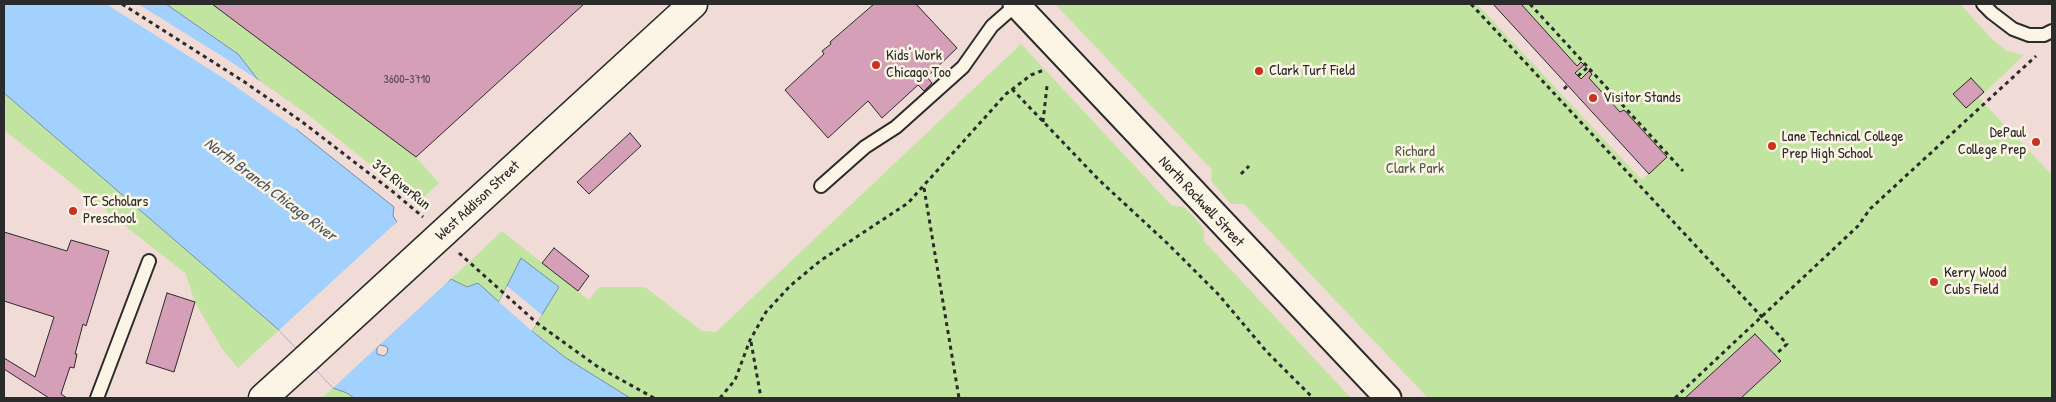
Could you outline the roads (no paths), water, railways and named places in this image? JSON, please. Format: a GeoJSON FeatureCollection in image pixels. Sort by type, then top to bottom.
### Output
{"type":"FeatureCollection","features":[{"type":"Feature","properties":{"kind":"main road","name":"West Addison Street"},"geometry":{"type":"LineString","coordinates":[[263,398],[690,5]]}},
{"type":"Feature","properties":{"kind":"street","name":"North Rockwell Street"},"geometry":{"type":"LineString","coordinates":[[1016,4],[1388,398]]}},
{"type":"Feature","properties":{"kind":"lane"},"geometry":{"type":"LineString","coordinates":[[821,186],[865,147],[896,127],[963,67],[992,26],[1016,4]]}},
{"type":"Feature","properties":{"kind":"lane"},"geometry":{"type":"LineString","coordinates":[[1983,4],[2013,29],[2029,35],[2044,35],[2052,31]]}},
{"type":"Feature","properties":{"kind":"lane"},"geometry":{"type":"LineString","coordinates":[[97,398],[149,261]]}},
{"type":"Feature","properties":{"kind":"water","name":"North Branch Chicago River"},"geometry":{"type":"Polygon","coordinates":[[[4,4],[166,4],[238,54],[296,129],[394,207],[393,216],[397,222],[394,225],[448,282],[451,279],[467,287],[478,283],[499,302],[521,258],[559,287],[532,331],[566,358],[630,398],[354,398],[347,393],[333,388],[279,330],[4,93],[4,4]],[[380,345],[377,348],[377,354],[384,356],[387,353],[388,348],[380,345]]]}},
{"type":"Feature","properties":{"kind":"place","name":"Kids' Work Chicago Too"},"geometry":{"type":"Point","coordinates":[876,65]}},
{"type":"Feature","properties":{"kind":"place","name":"Clark Turf Field"},"geometry":{"type":"Point","coordinates":[1259,71]}},
{"type":"Feature","properties":{"kind":"place","name":"Visitor Stands"},"geometry":{"type":"Point","coordinates":[1593,98]}},
{"type":"Feature","properties":{"kind":"place","name":"DePaul College Prep"},"geometry":{"type":"Point","coordinates":[2036,142]}},
{"type":"Feature","properties":{"kind":"place","name":"Lane Technical College Prep High School"},"geometry":{"type":"Point","coordinates":[1772,146]}},
{"type":"Feature","properties":{"kind":"place","name":"TC Scholars Preschool"},"geometry":{"type":"Point","coordinates":[73,211]}},
{"type":"Feature","properties":{"kind":"place","name":"Kerry Wood Cubs Field"},"geometry":{"type":"Point","coordinates":[1934,282]}},
{"type":"Feature","properties":{"kind":"park label","name":"Richard Clark Park"},"geometry":{"type":"Point","coordinates":[1415,160]}}]}
